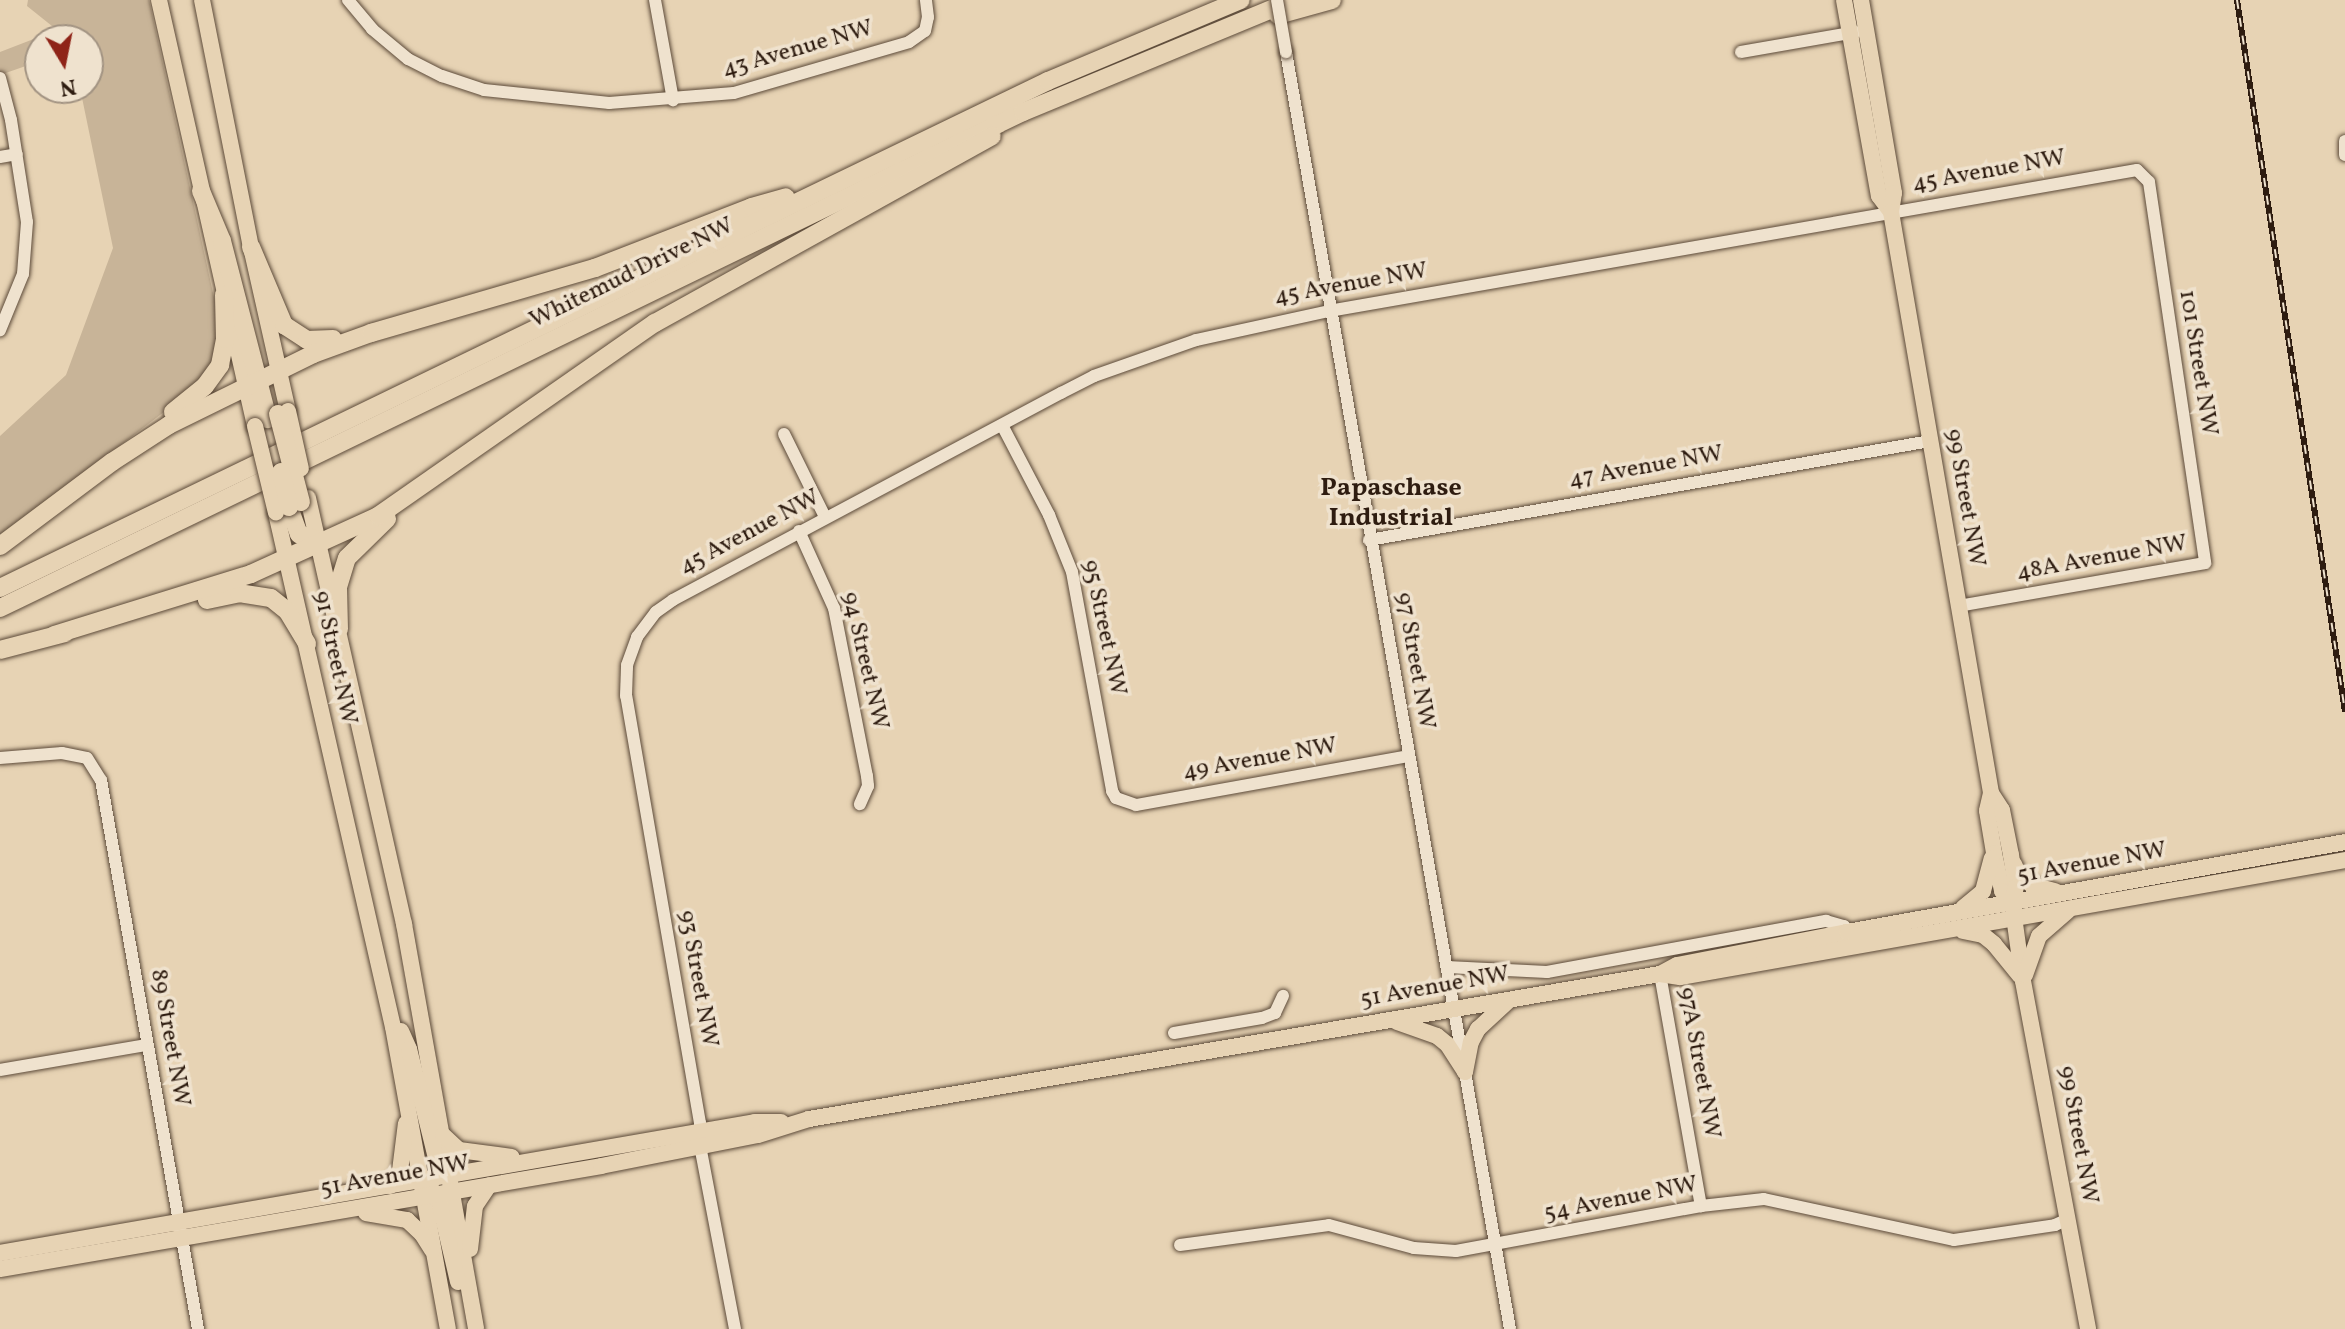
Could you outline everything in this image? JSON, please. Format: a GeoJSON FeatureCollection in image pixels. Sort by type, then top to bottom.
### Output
{"type":"FeatureCollection","features":[{"type":"Feature","properties":{"kind":"highway"},"geometry":{"type":"LineString","coordinates":[[1182,24],[1223,0]]}},
{"type":"Feature","properties":{"kind":"highway","name":"Whitemud Drive NW"},"geometry":{"type":"LineString","coordinates":[[0,588],[1048,81],[1241,0]]}},
{"type":"Feature","properties":{"kind":"highway","name":"Whitemud Drive NW"},"geometry":{"type":"LineString","coordinates":[[0,608],[1023,112],[1232,22],[1293,0]]}},
{"type":"Feature","properties":{"kind":"highway"},"geometry":{"type":"LineString","coordinates":[[1232,22],[1270,17],[1332,0]]}},
{"type":"Feature","properties":{"kind":"highway"},"geometry":{"type":"LineString","coordinates":[[54,635],[79,625],[172,601],[287,558],[318,540],[349,531],[378,516],[655,323],[771,256],[980,146],[1023,112]]}},
{"type":"Feature","properties":{"kind":"highway"},"geometry":{"type":"LineString","coordinates":[[251,247],[276,311],[294,335],[317,342],[371,333],[552,282],[752,207],[831,185]]}},
{"type":"Feature","properties":{"kind":"highway"},"geometry":{"type":"LineString","coordinates":[[201,191],[222,241],[252,384],[250,405]]}},
{"type":"Feature","properties":{"kind":"highway"},"geometry":{"type":"LineString","coordinates":[[0,546],[112,462],[212,378],[225,349],[224,295]]}},
{"type":"Feature","properties":{"kind":"highway"},"geometry":{"type":"LineString","coordinates":[[112,462],[183,417],[278,371],[371,333]]}},
{"type":"Feature","properties":{"kind":"highway"},"geometry":{"type":"LineString","coordinates":[[252,384],[272,418],[297,507],[299,534],[318,540]]}},
{"type":"Feature","properties":{"kind":"highway"},"geometry":{"type":"LineString","coordinates":[[339,629],[339,578],[353,549],[490,438]]}},
{"type":"Feature","properties":{"kind":"highway"},"geometry":{"type":"LineString","coordinates":[[0,650],[54,635],[246,593],[271,598],[283,606],[307,644]]}},
{"type":"Feature","properties":{"kind":"main road"},"geometry":{"type":"LineString","coordinates":[[159,0],[224,295],[252,384]]}},
{"type":"Feature","properties":{"kind":"main road"},"geometry":{"type":"LineString","coordinates":[[202,0],[278,371],[272,418],[250,405]]}},
{"type":"Feature","properties":{"kind":"main road","name":"99 Street NW"},"geometry":{"type":"LineString","coordinates":[[1844,0],[1858,31]]}},
{"type":"Feature","properties":{"kind":"main road","name":"99 Street NW"},"geometry":{"type":"LineString","coordinates":[[1861,0],[1858,31],[1879,196],[1891,212],[1991,793],[2002,810],[2002,854],[2016,887],[2013,910],[2023,981],[2088,1329]]}},
{"type":"Feature","properties":{"kind":"main road","name":"91 Street NW"},"geometry":{"type":"LineString","coordinates":[[297,507],[287,558],[408,1097],[470,1294],[474,1329]]}},
{"type":"Feature","properties":{"kind":"main road","name":"91 Street NW"},"geometry":{"type":"LineString","coordinates":[[318,540],[404,924],[442,1132],[437,1258],[448,1329]]}},
{"type":"Feature","properties":{"kind":"main road","name":"51 Avenue NW"},"geometry":{"type":"LineString","coordinates":[[1848,940],[1949,930],[2062,892],[2345,842]]}},
{"type":"Feature","properties":{"kind":"main road"},"geometry":{"type":"LineString","coordinates":[[1956,912],[1983,891],[2002,854],[2025,880],[2062,892]]}},
{"type":"Feature","properties":{"kind":"main road","name":"51 Avenue NW"},"geometry":{"type":"LineString","coordinates":[[0,1269],[390,1186],[489,1185],[701,1139],[755,1122],[795,1122],[1660,974],[1680,977],[1848,940],[1956,912],[2073,908],[2345,860]]}},
{"type":"Feature","properties":{"kind":"main road"},"geometry":{"type":"LineString","coordinates":[[2023,981],[2039,936],[2073,908]]}},
{"type":"Feature","properties":{"kind":"main road"},"geometry":{"type":"LineString","coordinates":[[1949,930],[1983,935],[2005,955],[2023,981]]}},
{"type":"Feature","properties":{"kind":"main road"},"geometry":{"type":"LineString","coordinates":[[388,1000],[409,1049],[438,1186],[474,1329]]}},
{"type":"Feature","properties":{"kind":"main road"},"geometry":{"type":"LineString","coordinates":[[1465,1072],[1471,1042],[1478,1029],[1510,1000]]}},
{"type":"Feature","properties":{"kind":"main road"},"geometry":{"type":"LineString","coordinates":[[1392,1020],[1437,1036],[1447,1044],[1465,1072]]}},
{"type":"Feature","properties":{"kind":"main road"},"geometry":{"type":"LineString","coordinates":[[390,1186],[402,1162],[408,1097]]}},
{"type":"Feature","properties":{"kind":"main road"},"geometry":{"type":"LineString","coordinates":[[442,1132],[452,1146],[468,1153],[558,1157]]}},
{"type":"Feature","properties":{"kind":"main road","name":"51 Avenue NW"},"geometry":{"type":"LineString","coordinates":[[0,1253],[334,1212],[558,1157],[701,1139]]}},
{"type":"Feature","properties":{"kind":"main road"},"geometry":{"type":"LineString","coordinates":[[470,1294],[471,1223],[478,1198],[489,1185]]}},
{"type":"Feature","properties":{"kind":"main road"},"geometry":{"type":"LineString","coordinates":[[334,1212],[400,1217],[416,1226],[437,1258]]}},
{"type":"Feature","properties":{"kind":"street","name":"43 Avenue NW"},"geometry":{"type":"LineString","coordinates":[[348,0],[372,29],[408,59],[442,76],[484,90],[609,103],[673,100],[751,89],[909,42],[925,31],[928,17],[926,0]]}},
{"type":"Feature","properties":{"kind":"street"},"geometry":{"type":"LineString","coordinates":[[655,0],[673,100]]}},
{"type":"Feature","properties":{"kind":"street","name":"97 Street NW"},"geometry":{"type":"LineString","coordinates":[[1277,0],[1369,540],[1510,1329]]}},
{"type":"Feature","properties":{"kind":"street"},"geometry":{"type":"LineString","coordinates":[[1741,52],[1858,31]]}},
{"type":"Feature","properties":{"kind":"street"},"geometry":{"type":"LineString","coordinates":[[0,78],[17,154],[27,222],[23,274],[0,330]]}},
{"type":"Feature","properties":{"kind":"street"},"geometry":{"type":"LineString","coordinates":[[2345,141],[2345,155]]}},
{"type":"Feature","properties":{"kind":"street"},"geometry":{"type":"LineString","coordinates":[[0,157],[17,154]]}},
{"type":"Feature","properties":{"kind":"street","name":"45 Avenue NW"},"geometry":{"type":"LineString","coordinates":[[637,637],[656,612],[673,600],[799,531],[1094,376],[1168,349],[1246,327],[1329,311],[2133,170],[2142,172]]}},
{"type":"Feature","properties":{"kind":"street","name":"101 Street NW"},"geometry":{"type":"LineString","coordinates":[[2142,172],[2149,182],[2205,563]]}},
{"type":"Feature","properties":{"kind":"street","name":"95 Street NW"},"geometry":{"type":"LineString","coordinates":[[1002,425],[1055,529],[1072,572],[1112,791],[1121,802]]}},
{"type":"Feature","properties":{"kind":"street"},"geometry":{"type":"LineString","coordinates":[[784,434],[825,517]]}},
{"type":"Feature","properties":{"kind":"street","name":"47 Avenue NW"},"geometry":{"type":"LineString","coordinates":[[1369,540],[1930,441]]}},
{"type":"Feature","properties":{"kind":"street","name":"94 Street NW"},"geometry":{"type":"LineString","coordinates":[[799,531],[834,608],[867,776],[868,786],[860,804]]}},
{"type":"Feature","properties":{"kind":"street","name":"48A Avenue NW"},"geometry":{"type":"LineString","coordinates":[[1958,606],[2205,563]]}},
{"type":"Feature","properties":{"kind":"street","name":"93 Street NW"},"geometry":{"type":"LineString","coordinates":[[637,637],[626,674],[627,708],[735,1329]]}},
{"type":"Feature","properties":{"kind":"street","name":"89 Street NW"},"geometry":{"type":"LineString","coordinates":[[0,758],[62,753],[87,758],[101,780],[198,1329]]}},
{"type":"Feature","properties":{"kind":"street","name":"49 Avenue NW"},"geometry":{"type":"LineString","coordinates":[[1121,802],[1136,805],[1408,756]]}},
{"type":"Feature","properties":{"kind":"street","name":"51 Avenue NW"},"geometry":{"type":"LineString","coordinates":[[1447,967],[1547,972],[1826,921],[1843,925],[1848,940]]}},
{"type":"Feature","properties":{"kind":"street","name":"97A Street NW"},"geometry":{"type":"LineString","coordinates":[[1660,974],[1701,1206]]}},
{"type":"Feature","properties":{"kind":"street"},"geometry":{"type":"LineString","coordinates":[[1174,1033],[1275,1013],[1283,996]]}},
{"type":"Feature","properties":{"kind":"street"},"geometry":{"type":"LineString","coordinates":[[1214,1026],[1219,1050]]}},
{"type":"Feature","properties":{"kind":"street"},"geometry":{"type":"LineString","coordinates":[[0,1070],[147,1045]]}},
{"type":"Feature","properties":{"kind":"street","name":"54 Avenue NW"},"geometry":{"type":"LineString","coordinates":[[1180,1245],[1272,1230],[1329,1225],[1437,1252],[1496,1246],[1741,1200],[1778,1200],[1954,1240],[2055,1225],[2068,1219]]}},
{"type":"Feature","properties":{"kind":"shaded area"},"geometry":{"type":"Polygon","coordinates":[[[28,0],[149,0],[220,325],[220,350],[198,386],[0,537],[0,436],[66,375],[113,248],[83,104],[104,104],[104,24],[50,24],[27,6],[28,0]]]}},
{"type":"Feature","properties":{"kind":"shaded area"},"geometry":{"type":"Polygon","coordinates":[[[24,43],[24,67],[0,75],[0,52],[24,43]]]}},
{"type":"Feature","properties":{"kind":"railway"},"geometry":{"type":"LineString","coordinates":[[2237,0],[2345,712]]}},
{"type":"Feature","properties":{"kind":"district","name":"Papaschase Industrial"},"geometry":{"type":"Point","coordinates":[1391,504]}}]}
